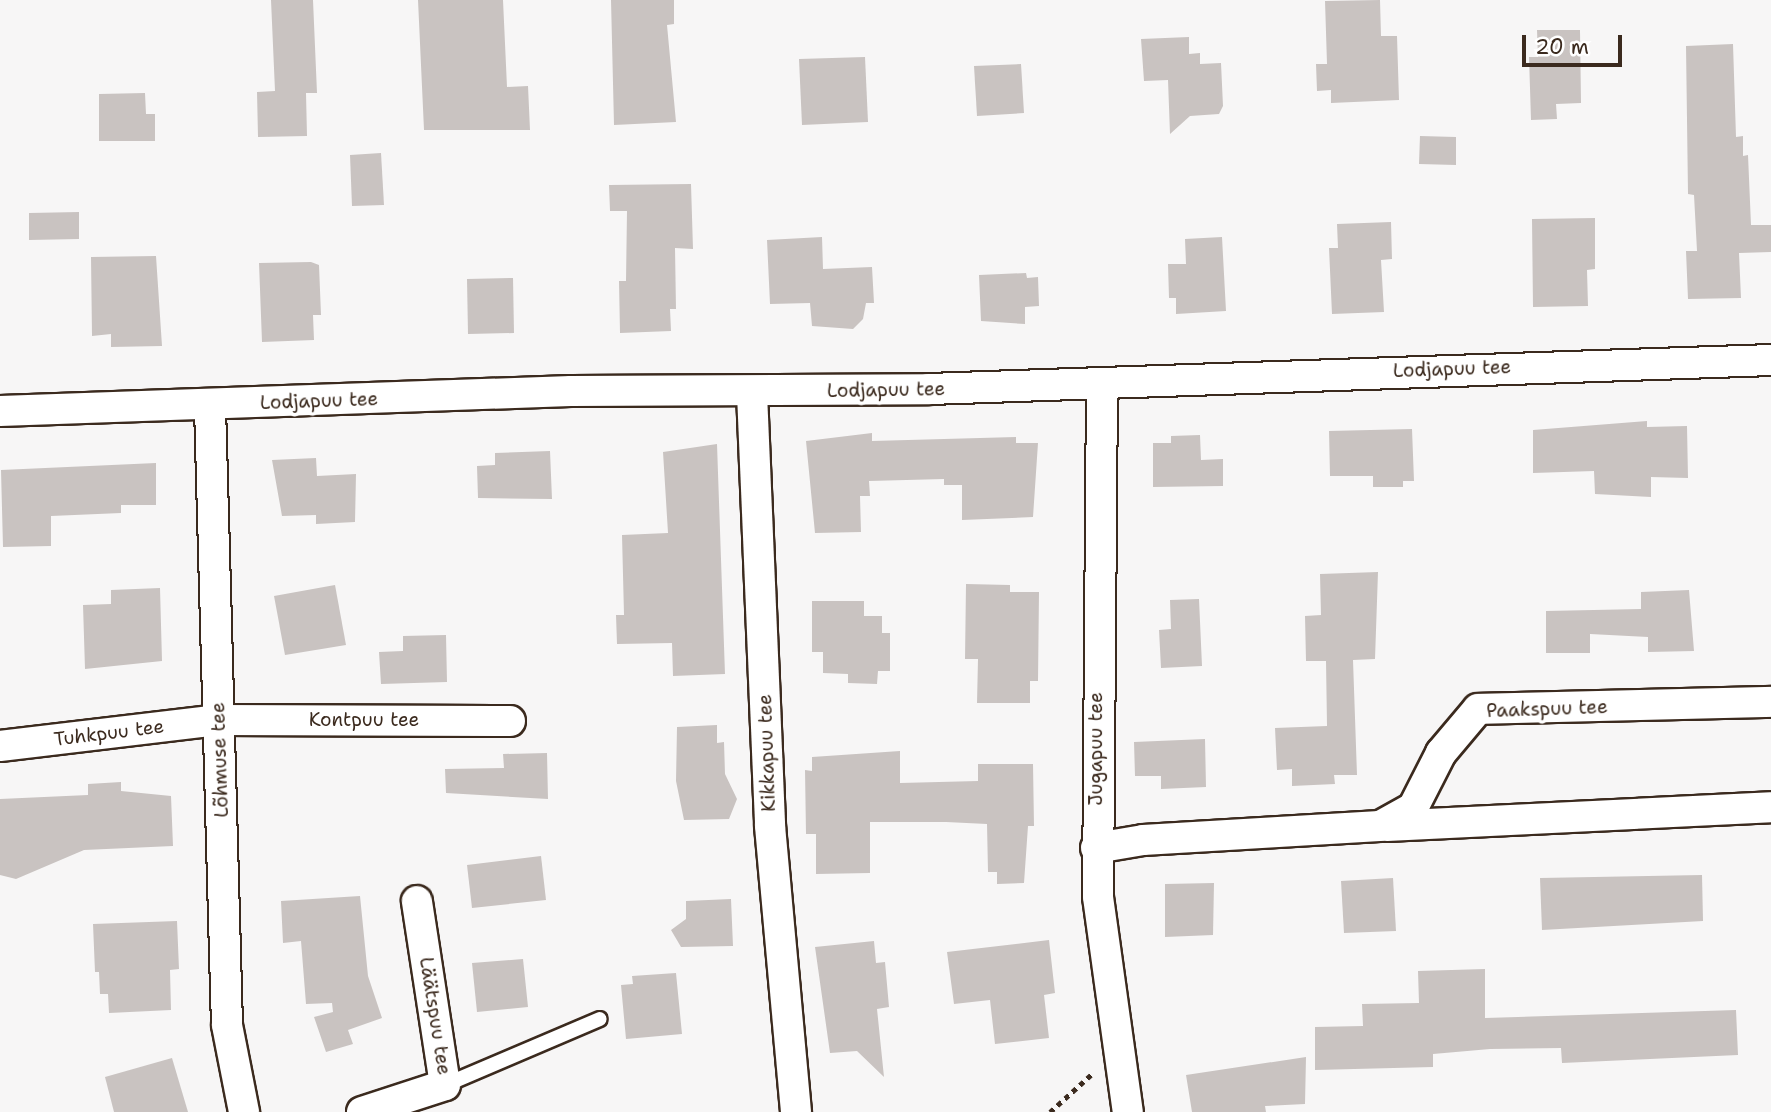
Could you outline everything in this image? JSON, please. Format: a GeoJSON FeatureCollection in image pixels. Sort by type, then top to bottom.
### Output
{"type":"FeatureCollection","features":[{"type":"Feature","properties":{"kind":"street","name":"Lodjapuu tee"},"geometry":{"type":"LineString","coordinates":[[0,411],[210,406],[571,391],[752,393],[1102,384],[1771,360]]}},
{"type":"Feature","properties":{"kind":"street","name":"Jugapuu tee"},"geometry":{"type":"LineString","coordinates":[[1102,384],[1096,848],[1098,897],[1128,1112]]}},
{"type":"Feature","properties":{"kind":"street","name":"Kikkapuu tee"},"geometry":{"type":"LineString","coordinates":[[752,393],[770,826],[796,1112]]}},
{"type":"Feature","properties":{"kind":"street","name":"Lõhmuse tee"},"geometry":{"type":"LineString","coordinates":[[210,406],[227,1025],[244,1112]]}},
{"type":"Feature","properties":{"kind":"street","name":"Paakspuu tee"},"geometry":{"type":"LineString","coordinates":[[1380,826],[1413,808],[1441,753],[1478,709],[1771,702]]}},
{"type":"Feature","properties":{"kind":"street","name":"Kontpuu tee"},"geometry":{"type":"LineString","coordinates":[[219,720],[510,721]]}},
{"type":"Feature","properties":{"kind":"street","name":"Tuhkpuu tee"},"geometry":{"type":"LineString","coordinates":[[0,746],[219,720]]}},
{"type":"Feature","properties":{"kind":"street","name":"Paakspuu tee"},"geometry":{"type":"LineString","coordinates":[[1096,848],[1143,840],[1771,807]]}},
{"type":"Feature","properties":{"kind":"street","name":"Läätspuu tee"},"geometry":{"type":"LineString","coordinates":[[362,1112],[446,1085],[417,901]]}},
{"type":"Feature","properties":{"kind":"lane"},"geometry":{"type":"LineString","coordinates":[[446,1085],[600,1019]]}},
{"type":"Feature","properties":{"kind":"path"},"geometry":{"type":"LineString","coordinates":[[1050,1112],[1119,1049]]}},
{"type":"Feature","properties":{"kind":"building"},"geometry":{"type":"Polygon","coordinates":[[[271,0],[313,0],[317,93],[306,93],[307,136],[258,137],[257,92],[275,91],[271,0]]]}},
{"type":"Feature","properties":{"kind":"building"},"geometry":{"type":"Polygon","coordinates":[[[418,0],[503,0],[507,87],[528,86],[530,130],[424,130],[418,0]]]}},
{"type":"Feature","properties":{"kind":"building"},"geometry":{"type":"Polygon","coordinates":[[[611,0],[674,0],[674,24],[667,25],[676,122],[614,125],[611,0]]]}},
{"type":"Feature","properties":{"kind":"building"},"geometry":{"type":"Polygon","coordinates":[[[1380,0],[1381,36],[1397,36],[1399,100],[1331,103],[1331,90],[1317,91],[1316,64],[1327,64],[1325,1],[1380,0]]]}},
{"type":"Feature","properties":{"kind":"building"},"geometry":{"type":"Polygon","coordinates":[[[1537,30],[1580,30],[1581,103],[1556,104],[1557,119],[1531,120],[1529,57],[1538,57],[1537,30]]]}},
{"type":"Feature","properties":{"kind":"building"},"geometry":{"type":"Polygon","coordinates":[[[1189,37],[1189,54],[1200,53],[1200,64],[1221,63],[1223,106],[1219,114],[1190,116],[1170,134],[1168,80],[1144,81],[1141,39],[1189,37]]]}},
{"type":"Feature","properties":{"kind":"building"},"geometry":{"type":"Polygon","coordinates":[[[1733,44],[1736,137],[1743,136],[1743,156],[1748,155],[1751,225],[1771,225],[1771,252],[1739,253],[1741,298],[1688,299],[1686,251],[1697,251],[1694,195],[1688,194],[1686,46],[1733,44]]]}},
{"type":"Feature","properties":{"kind":"building"},"geometry":{"type":"Polygon","coordinates":[[[865,57],[868,122],[802,125],[799,59],[865,57]]]}},
{"type":"Feature","properties":{"kind":"building"},"geometry":{"type":"Polygon","coordinates":[[[1021,64],[1024,113],[977,116],[974,66],[1021,64]]]}},
{"type":"Feature","properties":{"kind":"building"},"geometry":{"type":"Polygon","coordinates":[[[145,93],[146,114],[155,114],[155,141],[99,141],[99,94],[145,93]]]}},
{"type":"Feature","properties":{"kind":"building"},"geometry":{"type":"Polygon","coordinates":[[[1420,136],[1456,137],[1456,165],[1419,164],[1420,136]]]}},
{"type":"Feature","properties":{"kind":"building"},"geometry":{"type":"Polygon","coordinates":[[[381,153],[384,205],[352,206],[350,155],[381,153]]]}},
{"type":"Feature","properties":{"kind":"building"},"geometry":{"type":"Polygon","coordinates":[[[691,184],[693,249],[675,248],[676,309],[670,309],[671,331],[620,333],[619,281],[626,281],[627,211],[610,211],[609,185],[691,184]]]}},
{"type":"Feature","properties":{"kind":"building"},"geometry":{"type":"Polygon","coordinates":[[[79,212],[79,239],[29,240],[29,213],[79,212]]]}},
{"type":"Feature","properties":{"kind":"building"},"geometry":{"type":"Polygon","coordinates":[[[1595,218],[1595,269],[1587,270],[1588,306],[1533,307],[1532,219],[1595,218]]]}},
{"type":"Feature","properties":{"kind":"building"},"geometry":{"type":"Polygon","coordinates":[[[1391,222],[1392,259],[1381,260],[1384,312],[1332,314],[1329,248],[1338,248],[1337,224],[1391,222]]]}},
{"type":"Feature","properties":{"kind":"building"},"geometry":{"type":"Polygon","coordinates":[[[822,237],[823,269],[872,267],[874,303],[866,303],[863,319],[853,329],[812,326],[810,303],[770,304],[767,240],[822,237]]]}},
{"type":"Feature","properties":{"kind":"building"},"geometry":{"type":"Polygon","coordinates":[[[1222,237],[1226,311],[1176,314],[1176,298],[1169,298],[1168,264],[1186,264],[1185,239],[1222,237]]]}},
{"type":"Feature","properties":{"kind":"building"},"geometry":{"type":"Polygon","coordinates":[[[156,256],[162,346],[111,347],[111,334],[92,336],[91,257],[156,256]]]}},
{"type":"Feature","properties":{"kind":"building"},"geometry":{"type":"Polygon","coordinates":[[[311,262],[319,265],[321,315],[313,315],[314,340],[262,342],[259,263],[311,262]]]}},
{"type":"Feature","properties":{"kind":"building"},"geometry":{"type":"Polygon","coordinates":[[[1026,273],[1027,278],[1038,277],[1039,306],[1025,307],[1025,324],[981,321],[979,275],[1026,273]]]}},
{"type":"Feature","properties":{"kind":"building"},"geometry":{"type":"Polygon","coordinates":[[[513,278],[514,333],[468,334],[467,279],[513,278]]]}},
{"type":"Feature","properties":{"kind":"building"},"geometry":{"type":"Polygon","coordinates":[[[1647,421],[1647,427],[1687,426],[1688,478],[1651,477],[1651,497],[1595,494],[1594,471],[1533,473],[1533,430],[1647,421]]]}},
{"type":"Feature","properties":{"kind":"building"},"geometry":{"type":"Polygon","coordinates":[[[1412,429],[1414,481],[1403,481],[1403,487],[1373,487],[1373,476],[1330,476],[1329,431],[1412,429]]]}},
{"type":"Feature","properties":{"kind":"building"},"geometry":{"type":"Polygon","coordinates":[[[872,433],[872,441],[1016,437],[1016,443],[1038,443],[1033,517],[962,520],[962,485],[944,485],[944,479],[869,481],[870,496],[860,496],[861,532],[815,533],[806,441],[872,433]]]}},
{"type":"Feature","properties":{"kind":"building"},"geometry":{"type":"Polygon","coordinates":[[[1200,435],[1201,460],[1223,459],[1223,486],[1153,487],[1153,443],[1171,443],[1171,436],[1200,435]]]}},
{"type":"Feature","properties":{"kind":"building"},"geometry":{"type":"Polygon","coordinates":[[[717,444],[725,674],[673,676],[672,643],[617,644],[616,615],[624,615],[622,535],[668,533],[663,452],[717,444]]]}},
{"type":"Feature","properties":{"kind":"building"},"geometry":{"type":"Polygon","coordinates":[[[550,451],[552,499],[478,498],[477,466],[495,465],[495,453],[550,451]]]}},
{"type":"Feature","properties":{"kind":"building"},"geometry":{"type":"Polygon","coordinates":[[[316,458],[317,476],[356,474],[355,522],[316,524],[316,515],[282,516],[272,460],[316,458]]]}},
{"type":"Feature","properties":{"kind":"building"},"geometry":{"type":"Polygon","coordinates":[[[156,463],[156,505],[121,505],[121,513],[51,516],[51,546],[3,547],[1,470],[156,463]]]}},
{"type":"Feature","properties":{"kind":"building"},"geometry":{"type":"Polygon","coordinates":[[[1378,572],[1375,659],[1353,660],[1357,775],[1334,775],[1335,784],[1292,786],[1292,769],[1277,770],[1275,728],[1327,726],[1326,661],[1306,661],[1305,616],[1321,615],[1320,574],[1378,572]]]}},
{"type":"Feature","properties":{"kind":"building"},"geometry":{"type":"Polygon","coordinates":[[[966,584],[1010,585],[1010,592],[1039,592],[1038,681],[1030,681],[1030,703],[977,703],[978,659],[965,659],[966,584]]]}},
{"type":"Feature","properties":{"kind":"building"},"geometry":{"type":"Polygon","coordinates":[[[335,585],[346,645],[285,655],[274,596],[335,585]]]}},
{"type":"Feature","properties":{"kind":"building"},"geometry":{"type":"Polygon","coordinates":[[[160,588],[162,661],[85,669],[83,605],[111,604],[111,590],[160,588]]]}},
{"type":"Feature","properties":{"kind":"building"},"geometry":{"type":"Polygon","coordinates":[[[1689,590],[1694,651],[1648,652],[1648,637],[1590,634],[1590,653],[1546,653],[1546,611],[1641,609],[1641,592],[1689,590]]]}},
{"type":"Feature","properties":{"kind":"building"},"geometry":{"type":"Polygon","coordinates":[[[1199,599],[1202,666],[1161,668],[1159,630],[1171,629],[1170,600],[1199,599]]]}},
{"type":"Feature","properties":{"kind":"building"},"geometry":{"type":"Polygon","coordinates":[[[812,601],[864,601],[864,616],[882,616],[882,633],[890,633],[890,671],[878,671],[877,684],[848,683],[848,674],[823,673],[823,652],[812,652],[812,601]]]}},
{"type":"Feature","properties":{"kind":"building"},"geometry":{"type":"Polygon","coordinates":[[[446,635],[447,682],[381,684],[379,652],[403,651],[403,636],[446,635]]]}},
{"type":"Feature","properties":{"kind":"building"},"geometry":{"type":"Polygon","coordinates":[[[717,725],[717,743],[724,742],[725,774],[737,799],[729,819],[684,820],[676,781],[677,727],[717,725]]]}},
{"type":"Feature","properties":{"kind":"building"},"geometry":{"type":"Polygon","coordinates":[[[1205,739],[1206,787],[1161,789],[1161,776],[1135,776],[1134,742],[1205,739]]]}},
{"type":"Feature","properties":{"kind":"building"},"geometry":{"type":"Polygon","coordinates":[[[900,751],[900,783],[978,781],[978,764],[1033,764],[1034,826],[1028,826],[1024,883],[997,884],[997,872],[988,872],[987,824],[946,822],[870,822],[870,873],[816,874],[816,834],[806,834],[805,770],[812,771],[812,757],[900,751]]]}},
{"type":"Feature","properties":{"kind":"building"},"geometry":{"type":"Polygon","coordinates":[[[547,753],[548,799],[446,793],[445,769],[504,768],[503,754],[547,753]]]}},
{"type":"Feature","properties":{"kind":"building"},"geometry":{"type":"Polygon","coordinates":[[[121,782],[121,791],[171,796],[173,846],[84,850],[16,879],[0,875],[0,799],[88,795],[88,784],[121,782]]]}},
{"type":"Feature","properties":{"kind":"building"},"geometry":{"type":"Polygon","coordinates":[[[541,856],[546,900],[472,908],[467,865],[541,856]]]}},
{"type":"Feature","properties":{"kind":"building"},"geometry":{"type":"Polygon","coordinates":[[[1702,875],[1703,921],[1542,930],[1540,878],[1702,875]]]}},
{"type":"Feature","properties":{"kind":"building"},"geometry":{"type":"Polygon","coordinates":[[[1393,878],[1396,931],[1344,933],[1341,881],[1393,878]]]}},
{"type":"Feature","properties":{"kind":"building"},"geometry":{"type":"Polygon","coordinates":[[[1214,883],[1213,935],[1165,937],[1165,884],[1214,883]]]}},
{"type":"Feature","properties":{"kind":"building"},"geometry":{"type":"Polygon","coordinates":[[[360,896],[368,976],[382,1018],[348,1030],[353,1044],[326,1052],[314,1017],[333,1012],[332,1003],[306,1004],[301,941],[283,943],[281,901],[360,896]]]}},
{"type":"Feature","properties":{"kind":"building"},"geometry":{"type":"Polygon","coordinates":[[[731,899],[733,946],[681,947],[671,930],[686,919],[686,901],[731,899]]]}},
{"type":"Feature","properties":{"kind":"building"},"geometry":{"type":"Polygon","coordinates":[[[177,921],[179,969],[170,970],[171,1010],[109,1013],[108,994],[100,994],[99,972],[95,972],[93,924],[177,921]]]}},
{"type":"Feature","properties":{"kind":"building"},"geometry":{"type":"Polygon","coordinates":[[[1049,940],[1055,993],[1044,995],[1049,1038],[995,1044],[990,1000],[954,1004],[947,952],[1049,940]]]}},
{"type":"Feature","properties":{"kind":"building"},"geometry":{"type":"Polygon","coordinates":[[[874,941],[876,963],[885,962],[889,1007],[877,1009],[884,1077],[857,1051],[830,1053],[815,947],[874,941]]]}},
{"type":"Feature","properties":{"kind":"building"},"geometry":{"type":"Polygon","coordinates":[[[523,959],[528,1007],[477,1012],[472,963],[523,959]]]}},
{"type":"Feature","properties":{"kind":"building"},"geometry":{"type":"Polygon","coordinates":[[[1485,969],[1485,1018],[1736,1010],[1738,1055],[1562,1063],[1561,1048],[1490,1049],[1433,1054],[1433,1067],[1315,1070],[1315,1027],[1363,1026],[1362,1004],[1419,1003],[1418,971],[1485,969]]]}},
{"type":"Feature","properties":{"kind":"building"},"geometry":{"type":"Polygon","coordinates":[[[676,973],[682,1034],[626,1039],[621,985],[633,984],[632,976],[676,973]]]}},
{"type":"Feature","properties":{"kind":"building"},"geometry":{"type":"Polygon","coordinates":[[[1306,1057],[1305,1104],[1265,1106],[1266,1112],[1192,1112],[1186,1075],[1306,1057]]]}},
{"type":"Feature","properties":{"kind":"building"},"geometry":{"type":"Polygon","coordinates":[[[172,1058],[188,1112],[114,1112],[105,1077],[172,1058]]]}}]}
